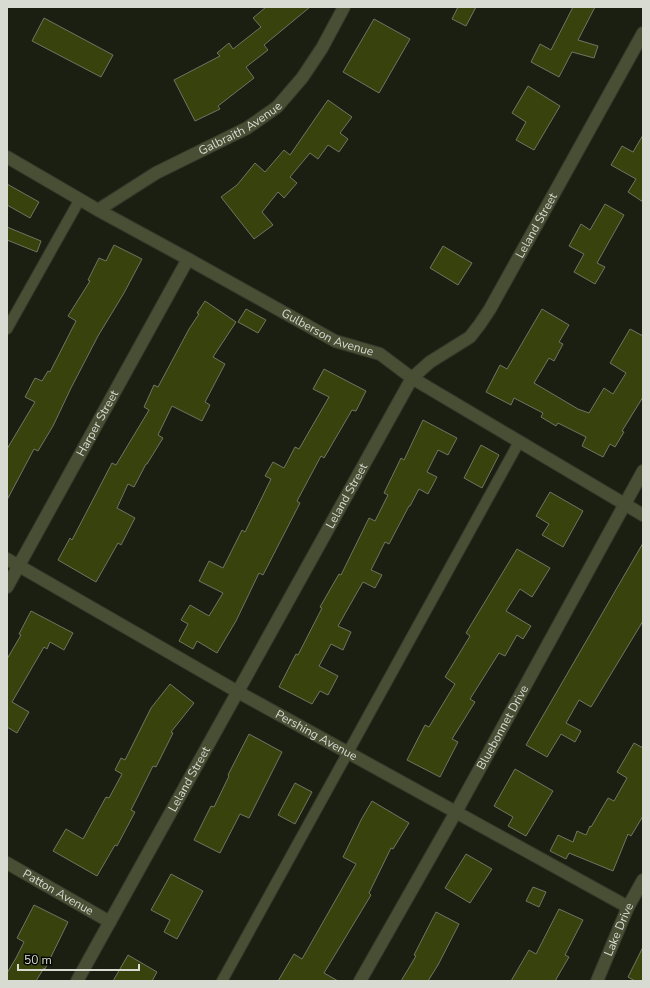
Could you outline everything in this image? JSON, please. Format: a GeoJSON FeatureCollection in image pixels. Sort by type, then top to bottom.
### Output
{"type":"FeatureCollection","features":[{"type":"Feature","properties":{"kind":"street","name":"Galbraith Avenue"},"geometry":{"type":"LineString","coordinates":[[98,210],[156,173],[247,128],[277,107],[302,78],[322,48],[344,7]]}},
{"type":"Feature","properties":{"kind":"street","name":"Leland Street"},"geometry":{"type":"LineString","coordinates":[[77,981],[412,378],[430,362],[470,337],[480,324],[490,309],[643,33]]}},
{"type":"Feature","properties":{"kind":"street","name":"Gulberson Avenue"},"geometry":{"type":"LineString","coordinates":[[7,158],[335,341],[380,354],[412,378],[643,515]]}},
{"type":"Feature","properties":{"kind":"street","name":"Harper Street"},"geometry":{"type":"LineString","coordinates":[[7,587],[188,259]]}},
{"type":"Feature","properties":{"kind":"street","name":"Bluebonnet Drive"},"geometry":{"type":"LineString","coordinates":[[360,981],[456,812],[643,471]]}},
{"type":"Feature","properties":{"kind":"street","name":"Pershing Avenue"},"geometry":{"type":"LineString","coordinates":[[7,559],[238,692],[628,907]]}},
{"type":"Feature","properties":{"kind":"street","name":"Patton Avenue"},"geometry":{"type":"LineString","coordinates":[[7,863],[110,922]]}},
{"type":"Feature","properties":{"kind":"street","name":"Lake Drive"},"geometry":{"type":"LineString","coordinates":[[597,981],[628,907],[643,880]]}},
{"type":"Feature","properties":{"kind":"lane"},"geometry":{"type":"LineString","coordinates":[[7,329],[80,199]]}},
{"type":"Feature","properties":{"kind":"lane"},"geometry":{"type":"LineString","coordinates":[[222,981],[520,442]]}},
{"type":"Feature","properties":{"kind":"building"},"geometry":{"type":"Polygon","coordinates":[[[266,7],[310,7],[264,45],[268,50],[246,67],[254,78],[218,106],[220,109],[195,121],[174,80],[220,56],[217,53],[229,43],[233,49],[261,27],[253,18],[266,7]]]}},
{"type":"Feature","properties":{"kind":"building"},"geometry":{"type":"Polygon","coordinates":[[[458,7],[476,7],[466,26],[452,19],[458,7]]]}},
{"type":"Feature","properties":{"kind":"building"},"geometry":{"type":"Polygon","coordinates":[[[573,7],[595,7],[578,40],[598,46],[594,58],[572,52],[559,77],[531,62],[540,44],[551,50],[573,7]]]}},
{"type":"Feature","properties":{"kind":"building"},"geometry":{"type":"Polygon","coordinates":[[[44,18],[113,55],[101,77],[32,41],[44,18]]]}},
{"type":"Feature","properties":{"kind":"building"},"geometry":{"type":"Polygon","coordinates":[[[374,19],[410,39],[379,93],[343,72],[374,19]]]}},
{"type":"Feature","properties":{"kind":"building"},"geometry":{"type":"Polygon","coordinates":[[[528,86],[560,106],[534,150],[516,140],[526,122],[512,113],[528,86]]]}},
{"type":"Feature","properties":{"kind":"building"},"geometry":{"type":"Polygon","coordinates":[[[328,100],[352,117],[340,133],[348,139],[339,152],[328,145],[318,159],[310,153],[290,177],[297,183],[284,198],[278,192],[262,212],[273,225],[254,239],[221,197],[237,185],[255,163],[265,172],[284,150],[290,155],[328,100]]]}},
{"type":"Feature","properties":{"kind":"building"},"geometry":{"type":"Polygon","coordinates":[[[643,135],[643,202],[628,192],[636,179],[611,165],[622,146],[633,152],[643,135]]]}},
{"type":"Feature","properties":{"kind":"building"},"geometry":{"type":"Polygon","coordinates":[[[7,184],[39,202],[30,218],[7,205],[7,184]]]}},
{"type":"Feature","properties":{"kind":"building"},"geometry":{"type":"Polygon","coordinates":[[[605,204],[624,215],[597,263],[605,267],[595,284],[574,272],[584,254],[569,246],[581,224],[590,230],[605,204]]]}},
{"type":"Feature","properties":{"kind":"building"},"geometry":{"type":"Polygon","coordinates":[[[7,227],[41,241],[37,252],[7,240],[7,227]]]}},
{"type":"Feature","properties":{"kind":"building"},"geometry":{"type":"Polygon","coordinates":[[[114,245],[142,259],[124,293],[98,336],[53,426],[38,451],[34,449],[7,500],[7,449],[35,402],[25,397],[35,378],[42,381],[48,371],[50,372],[76,321],[68,316],[90,281],[88,280],[99,258],[106,261],[114,245]]]}},
{"type":"Feature","properties":{"kind":"building"},"geometry":{"type":"Polygon","coordinates":[[[443,246],[472,263],[458,285],[430,268],[443,246]]]}},
{"type":"Feature","properties":{"kind":"building"},"geometry":{"type":"Polygon","coordinates":[[[205,301],[236,322],[213,357],[225,364],[205,402],[210,405],[202,421],[172,406],[158,435],[163,438],[146,464],[134,487],[128,484],[117,508],[135,518],[121,545],[118,543],[96,582],[58,560],[70,538],[72,540],[112,463],[116,465],[149,410],[144,407],[154,385],[158,387],[189,329],[199,314],[197,313],[205,301]]]}},
{"type":"Feature","properties":{"kind":"building"},"geometry":{"type":"Polygon","coordinates":[[[246,309],[266,320],[258,333],[238,322],[246,309]]]}},
{"type":"Feature","properties":{"kind":"building"},"geometry":{"type":"Polygon","coordinates":[[[542,309],[569,325],[559,342],[563,344],[554,361],[549,358],[534,383],[578,409],[589,413],[604,388],[613,394],[626,373],[610,363],[630,329],[643,336],[643,397],[622,431],[624,432],[615,447],[610,444],[603,457],[582,446],[586,437],[558,423],[556,426],[541,417],[543,413],[514,398],[511,405],[486,392],[500,365],[507,369],[542,309]]]}},
{"type":"Feature","properties":{"kind":"building"},"geometry":{"type":"Polygon","coordinates":[[[324,369],[366,391],[356,411],[352,410],[324,458],[321,456],[297,501],[300,503],[263,575],[259,573],[236,621],[217,653],[197,641],[193,649],[179,641],[188,624],[181,620],[190,605],[209,616],[223,593],[199,581],[209,561],[223,568],[242,530],[245,532],[271,479],[265,476],[273,462],[284,468],[295,447],[299,449],[329,397],[313,389],[324,369]]]}},
{"type":"Feature","properties":{"kind":"building"},"geometry":{"type":"Polygon","coordinates":[[[423,420],[457,438],[448,455],[438,450],[427,472],[437,477],[428,494],[419,489],[389,544],[385,542],[371,570],[382,575],[375,588],[363,582],[338,626],[351,632],[343,650],[331,644],[319,666],[338,676],[328,695],[320,691],[312,704],[279,687],[296,654],[298,655],[322,608],[320,607],[339,574],[341,575],[369,518],[375,521],[388,495],[384,493],[401,458],[404,460],[423,420]]]}},
{"type":"Feature","properties":{"kind":"building"},"geometry":{"type":"Polygon","coordinates":[[[481,445],[499,455],[482,488],[464,478],[481,445]]]}},
{"type":"Feature","properties":{"kind":"building"},"geometry":{"type":"Polygon","coordinates":[[[550,492],[583,511],[563,547],[542,535],[549,524],[536,516],[550,492]]]}},
{"type":"Feature","properties":{"kind":"building"},"geometry":{"type":"Polygon","coordinates":[[[643,543],[643,621],[591,707],[579,700],[566,723],[581,731],[575,742],[561,734],[547,757],[526,745],[643,543]]]}},
{"type":"Feature","properties":{"kind":"building"},"geometry":{"type":"Polygon","coordinates":[[[517,549],[550,568],[532,597],[520,589],[506,611],[531,626],[523,639],[517,635],[505,656],[499,653],[470,699],[475,702],[452,739],[458,742],[440,777],[407,760],[425,725],[429,727],[455,684],[445,677],[470,636],[466,633],[517,549]]]}},
{"type":"Feature","properties":{"kind":"building"},"geometry":{"type":"Polygon","coordinates":[[[31,611],[73,633],[64,650],[50,642],[47,649],[44,647],[12,702],[29,712],[17,733],[7,727],[7,659],[21,635],[19,634],[31,611]]]}},
{"type":"Feature","properties":{"kind":"building"},"geometry":{"type":"Polygon","coordinates":[[[170,684],[194,703],[171,732],[173,733],[156,767],[153,766],[131,810],[135,812],[117,846],[115,845],[97,876],[53,851],[66,829],[83,839],[106,797],[109,798],[122,774],[115,770],[121,758],[125,760],[151,708],[170,684]]]}},
{"type":"Feature","properties":{"kind":"building"},"geometry":{"type":"Polygon","coordinates":[[[249,734],[282,752],[249,818],[240,814],[220,853],[194,840],[211,806],[214,807],[229,776],[228,775],[249,734]]]}},
{"type":"Feature","properties":{"kind":"building"},"geometry":{"type":"Polygon","coordinates":[[[634,743],[643,748],[643,816],[631,836],[628,834],[613,871],[569,853],[566,859],[550,851],[558,835],[573,842],[577,831],[586,835],[608,798],[614,801],[627,778],[617,772],[634,743]]]}},
{"type":"Feature","properties":{"kind":"building"},"geometry":{"type":"Polygon","coordinates":[[[515,769],[553,791],[526,836],[508,826],[513,817],[494,806],[515,769]]]}},
{"type":"Feature","properties":{"kind":"building"},"geometry":{"type":"Polygon","coordinates":[[[295,783],[312,792],[295,824],[278,815],[295,783]]]}},
{"type":"Feature","properties":{"kind":"building"},"geometry":{"type":"Polygon","coordinates":[[[372,801],[409,823],[393,849],[391,848],[369,893],[371,895],[324,973],[338,981],[278,981],[294,954],[302,959],[356,864],[343,857],[372,801]]]}},
{"type":"Feature","properties":{"kind":"building"},"geometry":{"type":"Polygon","coordinates":[[[466,854],[492,869],[470,903],[445,888],[466,854]]]}},
{"type":"Feature","properties":{"kind":"building"},"geometry":{"type":"Polygon","coordinates":[[[171,874],[203,891],[177,939],[164,932],[170,920],[151,910],[171,874]]]}},
{"type":"Feature","properties":{"kind":"building"},"geometry":{"type":"Polygon","coordinates":[[[533,887],[546,892],[539,907],[526,901],[533,887]]]}},
{"type":"Feature","properties":{"kind":"building"},"geometry":{"type":"Polygon","coordinates":[[[34,905],[68,922],[45,969],[44,968],[36,981],[7,981],[7,973],[24,942],[17,938],[34,905]]]}},
{"type":"Feature","properties":{"kind":"building"},"geometry":{"type":"Polygon","coordinates":[[[559,909],[583,920],[565,955],[569,957],[555,981],[511,981],[529,950],[536,954],[559,909]]]}},
{"type":"Feature","properties":{"kind":"building"},"geometry":{"type":"Polygon","coordinates":[[[436,912],[459,924],[428,981],[401,981],[416,956],[414,955],[436,912]]]}},
{"type":"Feature","properties":{"kind":"building"},"geometry":{"type":"Polygon","coordinates":[[[643,947],[643,981],[635,981],[628,977],[643,947]]]}},
{"type":"Feature","properties":{"kind":"building"},"geometry":{"type":"Polygon","coordinates":[[[128,955],[157,972],[152,981],[113,981],[128,955]]]}}]}
